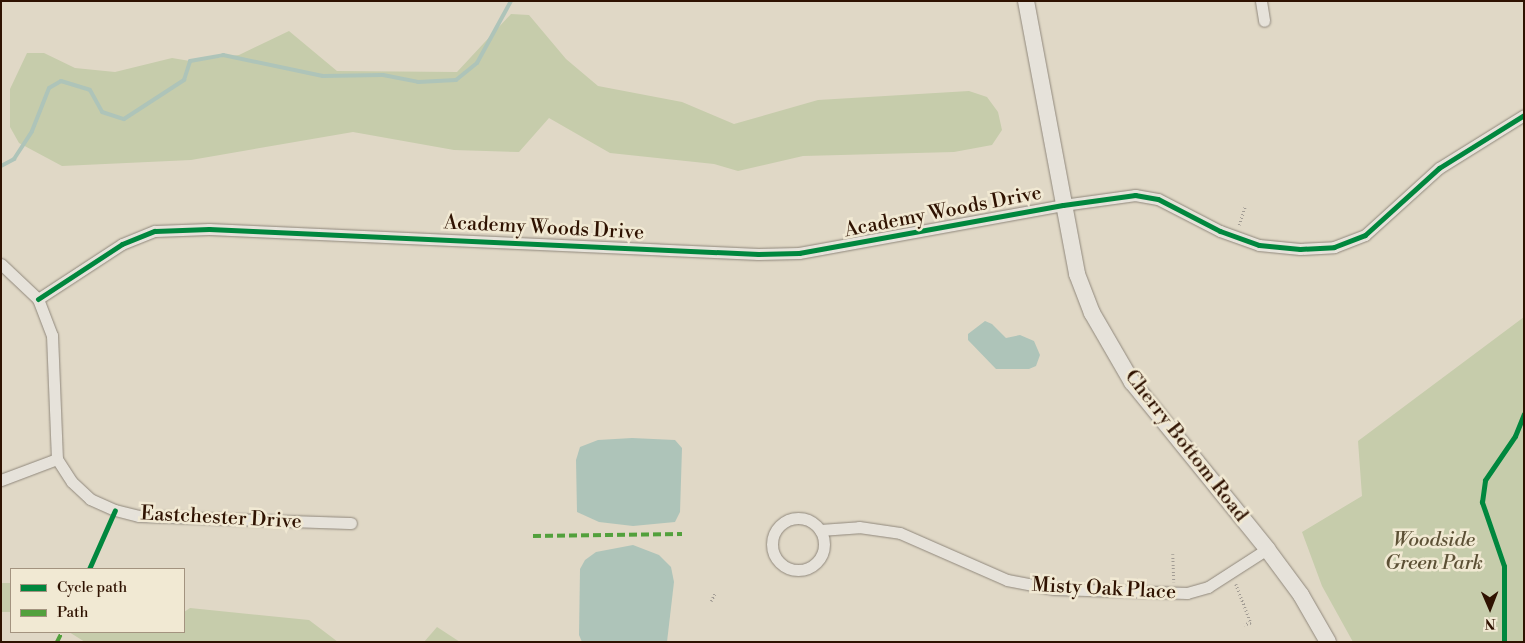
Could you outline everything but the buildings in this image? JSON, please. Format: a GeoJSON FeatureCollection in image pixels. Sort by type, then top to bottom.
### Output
{"type":"FeatureCollection","features":[{"type":"Feature","properties":{"kind":"main road","name":"Cherry Bottom Road"},"geometry":{"type":"LineString","coordinates":[[1026,1],[1077,274],[1092,313],[1132,382],[1267,549],[1301,595],[1328,642]]}},
{"type":"Feature","properties":{"kind":"street"},"geometry":{"type":"LineString","coordinates":[[1260,1],[1264,21]]}},
{"type":"Feature","properties":{"kind":"street","name":"Academy Woods Drive"},"geometry":{"type":"LineString","coordinates":[[38,299],[122,244],[155,231],[242,230],[762,254],[814,251],[1063,205],[1135,195],[1158,199],[1235,236],[1259,245],[1300,249],[1334,247],[1365,235],[1439,168],[1524,115]]}},
{"type":"Feature","properties":{"kind":"street"},"geometry":{"type":"LineString","coordinates":[[1,264],[38,299],[52,335],[57,459],[1,480]]}},
{"type":"Feature","properties":{"kind":"street","name":"Eastchester Drive"},"geometry":{"type":"LineString","coordinates":[[57,459],[72,482],[90,499],[120,512],[139,516],[351,523]]}},
{"type":"Feature","properties":{"kind":"street"},"geometry":{"type":"LineString","coordinates":[[801,518],[820,530],[824,544],[816,563],[795,570],[777,559],[773,538],[787,521],[801,518]]}},
{"type":"Feature","properties":{"kind":"street","name":"Misty Oak Place"},"geometry":{"type":"LineString","coordinates":[[820,530],[859,527],[900,532],[975,568],[1012,582],[1054,589],[1175,593],[1208,587],[1267,549]]}},
{"type":"Feature","properties":{"kind":"path"},"geometry":{"type":"LineString","coordinates":[[1235,236],[1245,206]]}},
{"type":"Feature","properties":{"kind":"path"},"geometry":{"type":"LineString","coordinates":[[1173,554],[1175,593]]}},
{"type":"Feature","properties":{"kind":"path"},"geometry":{"type":"LineString","coordinates":[[1232,573],[1251,623],[1244,625]]}},
{"type":"Feature","properties":{"kind":"path"},"geometry":{"type":"LineString","coordinates":[[711,601],[715,593]]}},
{"type":"Feature","properties":{"kind":"green space"},"geometry":{"type":"Polygon","coordinates":[[[511,14],[529,15],[566,59],[598,86],[682,102],[734,124],[818,100],[969,91],[987,97],[998,112],[1002,130],[992,145],[954,152],[803,156],[738,171],[714,164],[610,153],[549,118],[519,152],[454,150],[353,132],[191,160],[62,166],[19,143],[10,127],[10,89],[27,53],[44,53],[75,68],[115,72],[172,58],[190,61],[239,55],[289,31],[337,71],[457,72],[511,14]]]}},
{"type":"Feature","properties":{"kind":"green space","name":"Woodside Green Park"},"geometry":{"type":"Polygon","coordinates":[[[1524,317],[1524,642],[1353,642],[1322,586],[1302,532],[1362,496],[1358,441],[1524,317]]]}},
{"type":"Feature","properties":{"kind":"green space"},"geometry":{"type":"Polygon","coordinates":[[[1,583],[10,583],[10,612],[1,612],[1,583]]]}},
{"type":"Feature","properties":{"kind":"green space"},"geometry":{"type":"Polygon","coordinates":[[[190,608],[309,620],[338,642],[85,642],[71,633],[185,633],[185,611],[190,608]]]}},
{"type":"Feature","properties":{"kind":"green space"},"geometry":{"type":"Polygon","coordinates":[[[437,627],[460,642],[424,642],[437,627]]]}},
{"type":"Feature","properties":{"kind":"shaded area"},"geometry":{"type":"Polygon","coordinates":[[[985,321],[992,324],[1006,338],[1020,335],[1034,341],[1040,355],[1036,366],[1029,369],[996,369],[968,340],[968,334],[985,321]]]}},
{"type":"Feature","properties":{"kind":"shaded area"},"geometry":{"type":"Polygon","coordinates":[[[632,438],[675,440],[682,448],[680,512],[675,522],[633,526],[599,522],[577,512],[576,460],[580,447],[598,440],[632,438]]]}},
{"type":"Feature","properties":{"kind":"shaded area"},"geometry":{"type":"Polygon","coordinates":[[[633,545],[659,555],[671,567],[674,582],[667,642],[582,642],[579,635],[580,569],[585,560],[596,552],[633,545]]]}},
{"type":"Feature","properties":{"kind":"waterway"},"geometry":{"type":"LineString","coordinates":[[1,166],[14,159],[32,131],[49,88],[61,81],[90,90],[102,112],[124,119],[184,80],[190,61],[223,55],[323,76],[383,75],[418,82],[456,80],[477,63],[511,1]]}},
{"type":"Feature","properties":{"kind":"marked path"},"geometry":{"type":"LineString","coordinates":[[533,536],[682,534]]}},
{"type":"Feature","properties":{"kind":"marked path"},"geometry":{"type":"LineString","coordinates":[[57,642],[62,633]]}},
{"type":"Feature","properties":{"kind":"cycle path"},"geometry":{"type":"LineString","coordinates":[[38,299],[122,244],[155,231],[209,229],[758,254],[799,253],[1063,205],[1135,195],[1158,199],[1220,231],[1259,245],[1300,249],[1334,247],[1365,235],[1439,168],[1524,115]]}},
{"type":"Feature","properties":{"kind":"cycle path"},"geometry":{"type":"LineString","coordinates":[[1504,642],[1504,566],[1482,502],[1485,480],[1515,436],[1524,414]]}},
{"type":"Feature","properties":{"kind":"cycle path"},"geometry":{"type":"LineString","coordinates":[[89,568],[115,510]]}}]}
